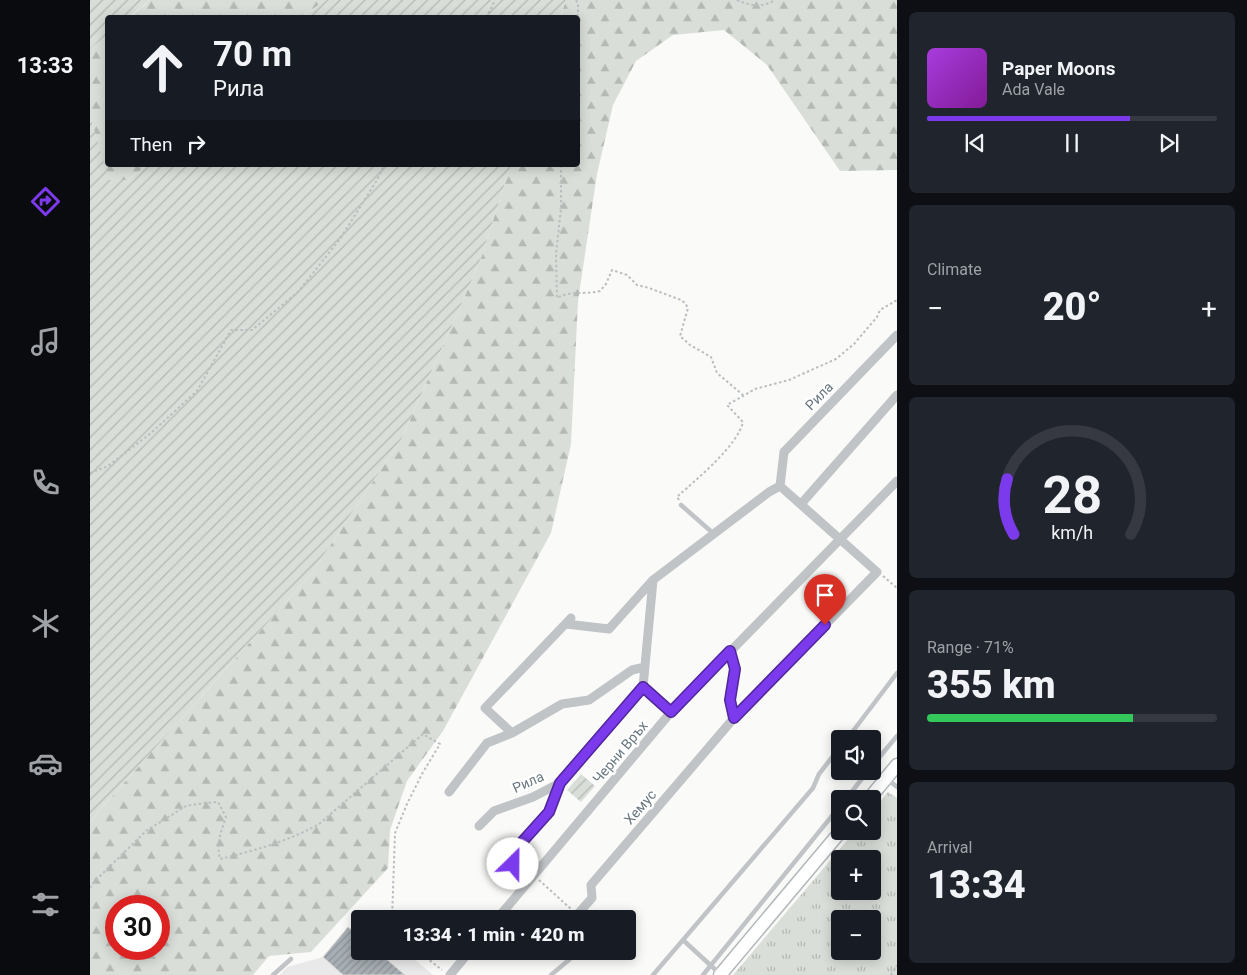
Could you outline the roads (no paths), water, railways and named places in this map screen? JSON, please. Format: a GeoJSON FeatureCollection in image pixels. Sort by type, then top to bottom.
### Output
{"type":"FeatureCollection","features":[{"type":"Feature","properties":{"kind":"street","name":"Рила"},"geometry":{"type":"LineString","coordinates":[[780,486],[784,452],[897,335]]}},
{"type":"Feature","properties":{"kind":"street"},"geometry":{"type":"LineString","coordinates":[[802,504],[897,395]]}},
{"type":"Feature","properties":{"kind":"street","name":"Черни Връх"},"geometry":{"type":"LineString","coordinates":[[505,910],[671,712],[897,481]]}},
{"type":"Feature","properties":{"kind":"street"},"geometry":{"type":"LineString","coordinates":[[512,733],[485,708],[568,621],[609,629],[653,580],[769,492],[780,486],[840,538]]}},
{"type":"Feature","properties":{"kind":"street","name":"Хемус"},"geometry":{"type":"LineString","coordinates":[[582,910],[592,898],[591,885],[734,718],[877,572],[840,538]]}},
{"type":"Feature","properties":{"kind":"street"},"geometry":{"type":"LineString","coordinates":[[653,580],[643,687],[671,712]]}},
{"type":"Feature","properties":{"kind":"street"},"geometry":{"type":"LineString","coordinates":[[730,651],[735,669],[730,700],[734,718]]}},
{"type":"Feature","properties":{"kind":"street"},"geometry":{"type":"LineString","coordinates":[[450,792],[488,743],[512,733],[562,704],[589,700],[632,670],[645,667]]}},
{"type":"Feature","properties":{"kind":"street","name":"Рила"},"geometry":{"type":"LineString","coordinates":[[479,826],[494,811],[533,798],[560,783],[643,687]]}},
{"type":"Feature","properties":{"kind":"street"},"geometry":{"type":"LineString","coordinates":[[876,790],[897,765]]}},
{"type":"Feature","properties":{"kind":"street"},"geometry":{"type":"LineString","coordinates":[[532,878],[516,868],[513,860],[522,842],[549,812],[560,783]]}},
{"type":"Feature","properties":{"kind":"street"},"geometry":{"type":"LineString","coordinates":[[720,975],[833,840]]}},
{"type":"Feature","properties":{"kind":"street"},"geometry":{"type":"LineString","coordinates":[[450,975],[462,960]]}},
{"type":"Feature","properties":{"kind":"lane"},"geometry":{"type":"LineString","coordinates":[[681,504],[714,534]]}},
{"type":"Feature","properties":{"kind":"lane"},"geometry":{"type":"LineString","coordinates":[[854,730],[897,673]]}},
{"type":"Feature","properties":{"kind":"lane"},"geometry":{"type":"LineString","coordinates":[[881,755],[897,736]]}},
{"type":"Feature","properties":{"kind":"lane"},"geometry":{"type":"LineString","coordinates":[[653,975],[813,788],[819,774],[831,759]]}},
{"type":"Feature","properties":{"kind":"lane"},"geometry":{"type":"LineString","coordinates":[[886,778],[897,787]]}},
{"type":"Feature","properties":{"kind":"lane"},"geometry":{"type":"LineString","coordinates":[[853,790],[861,780]]}},
{"type":"Feature","properties":{"kind":"lane"},"geometry":{"type":"LineString","coordinates":[[703,975],[831,817]]}},
{"type":"Feature","properties":{"kind":"lane"},"geometry":{"type":"LineString","coordinates":[[683,940],[720,975]]}},
{"type":"Feature","properties":{"kind":"lane"},"geometry":{"type":"LineString","coordinates":[[273,975],[291,959]]}},
{"type":"Feature","properties":{"kind":"lane"},"geometry":{"type":"LineString","coordinates":[[551,975],[569,960]]}}]}
